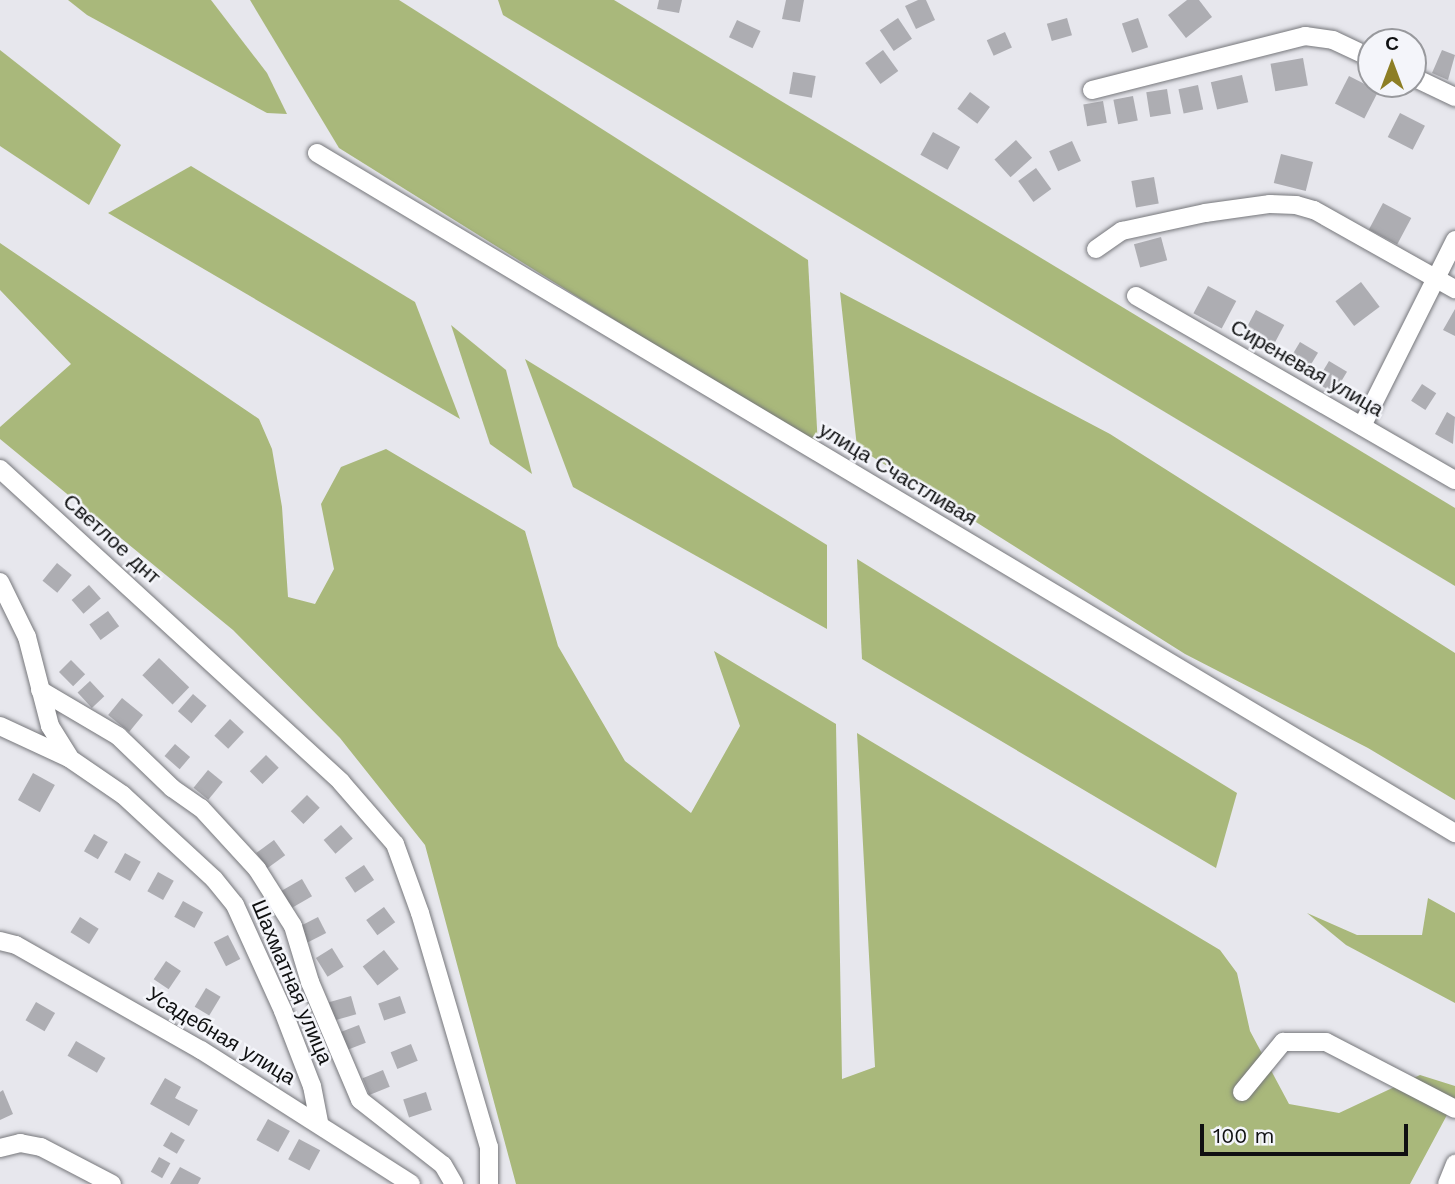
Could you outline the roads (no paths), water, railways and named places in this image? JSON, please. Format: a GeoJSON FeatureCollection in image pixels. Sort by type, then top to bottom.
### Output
{"type":"FeatureCollection","features":[{"type":"Feature","properties":{"kind":"street"},"geometry":{"type":"LineString","coordinates":[[1092,90],[1305,36],[1333,40],[1357,51]]}},
{"type":"Feature","properties":{"kind":"street"},"geometry":{"type":"LineString","coordinates":[[1427,84],[1455,97]]}},
{"type":"Feature","properties":{"kind":"street","name":"улица Счастливая"},"geometry":{"type":"LineString","coordinates":[[317,153],[1455,833]]}},
{"type":"Feature","properties":{"kind":"street"},"geometry":{"type":"LineString","coordinates":[[1096,249],[1122,231],[1205,213],[1270,204],[1296,205],[1314,210],[1455,289]]}},
{"type":"Feature","properties":{"kind":"street"},"geometry":{"type":"LineString","coordinates":[[1362,426],[1455,240]]}},
{"type":"Feature","properties":{"kind":"street","name":"Сиреневая улица"},"geometry":{"type":"LineString","coordinates":[[1136,296],[1455,480]]}},
{"type":"Feature","properties":{"kind":"street","name":"Светлое днт"},"geometry":{"type":"LineString","coordinates":[[0,469],[195,643],[341,782],[395,844],[420,913],[489,1147],[489,1184]]}},
{"type":"Feature","properties":{"kind":"street"},"geometry":{"type":"LineString","coordinates":[[0,582],[27,637],[50,726],[69,758]]}},
{"type":"Feature","properties":{"kind":"street"},"geometry":{"type":"LineString","coordinates":[[40,690],[118,736],[172,788],[201,808],[257,869],[293,926],[310,982],[360,1100],[443,1165],[454,1184]]}},
{"type":"Feature","properties":{"kind":"street","name":"Шахматная улица"},"geometry":{"type":"LineString","coordinates":[[0,726],[69,758],[159,825],[235,905],[288,1024],[312,1086],[319,1122]]}},
{"type":"Feature","properties":{"kind":"street","name":"Усадебная улица"},"geometry":{"type":"LineString","coordinates":[[0,941],[66,972],[319,1122],[411,1184]]}},
{"type":"Feature","properties":{"kind":"street"},"geometry":{"type":"LineString","coordinates":[[1242,1092],[1283,1042],[1326,1042],[1455,1109]]}},
{"type":"Feature","properties":{"kind":"street"},"geometry":{"type":"LineString","coordinates":[[0,1148],[20,1143],[41,1147],[113,1184]]}},
{"type":"Feature","properties":{"kind":"street"},"geometry":{"type":"LineString","coordinates":[[1447,1184],[1455,1164]]}}]}
